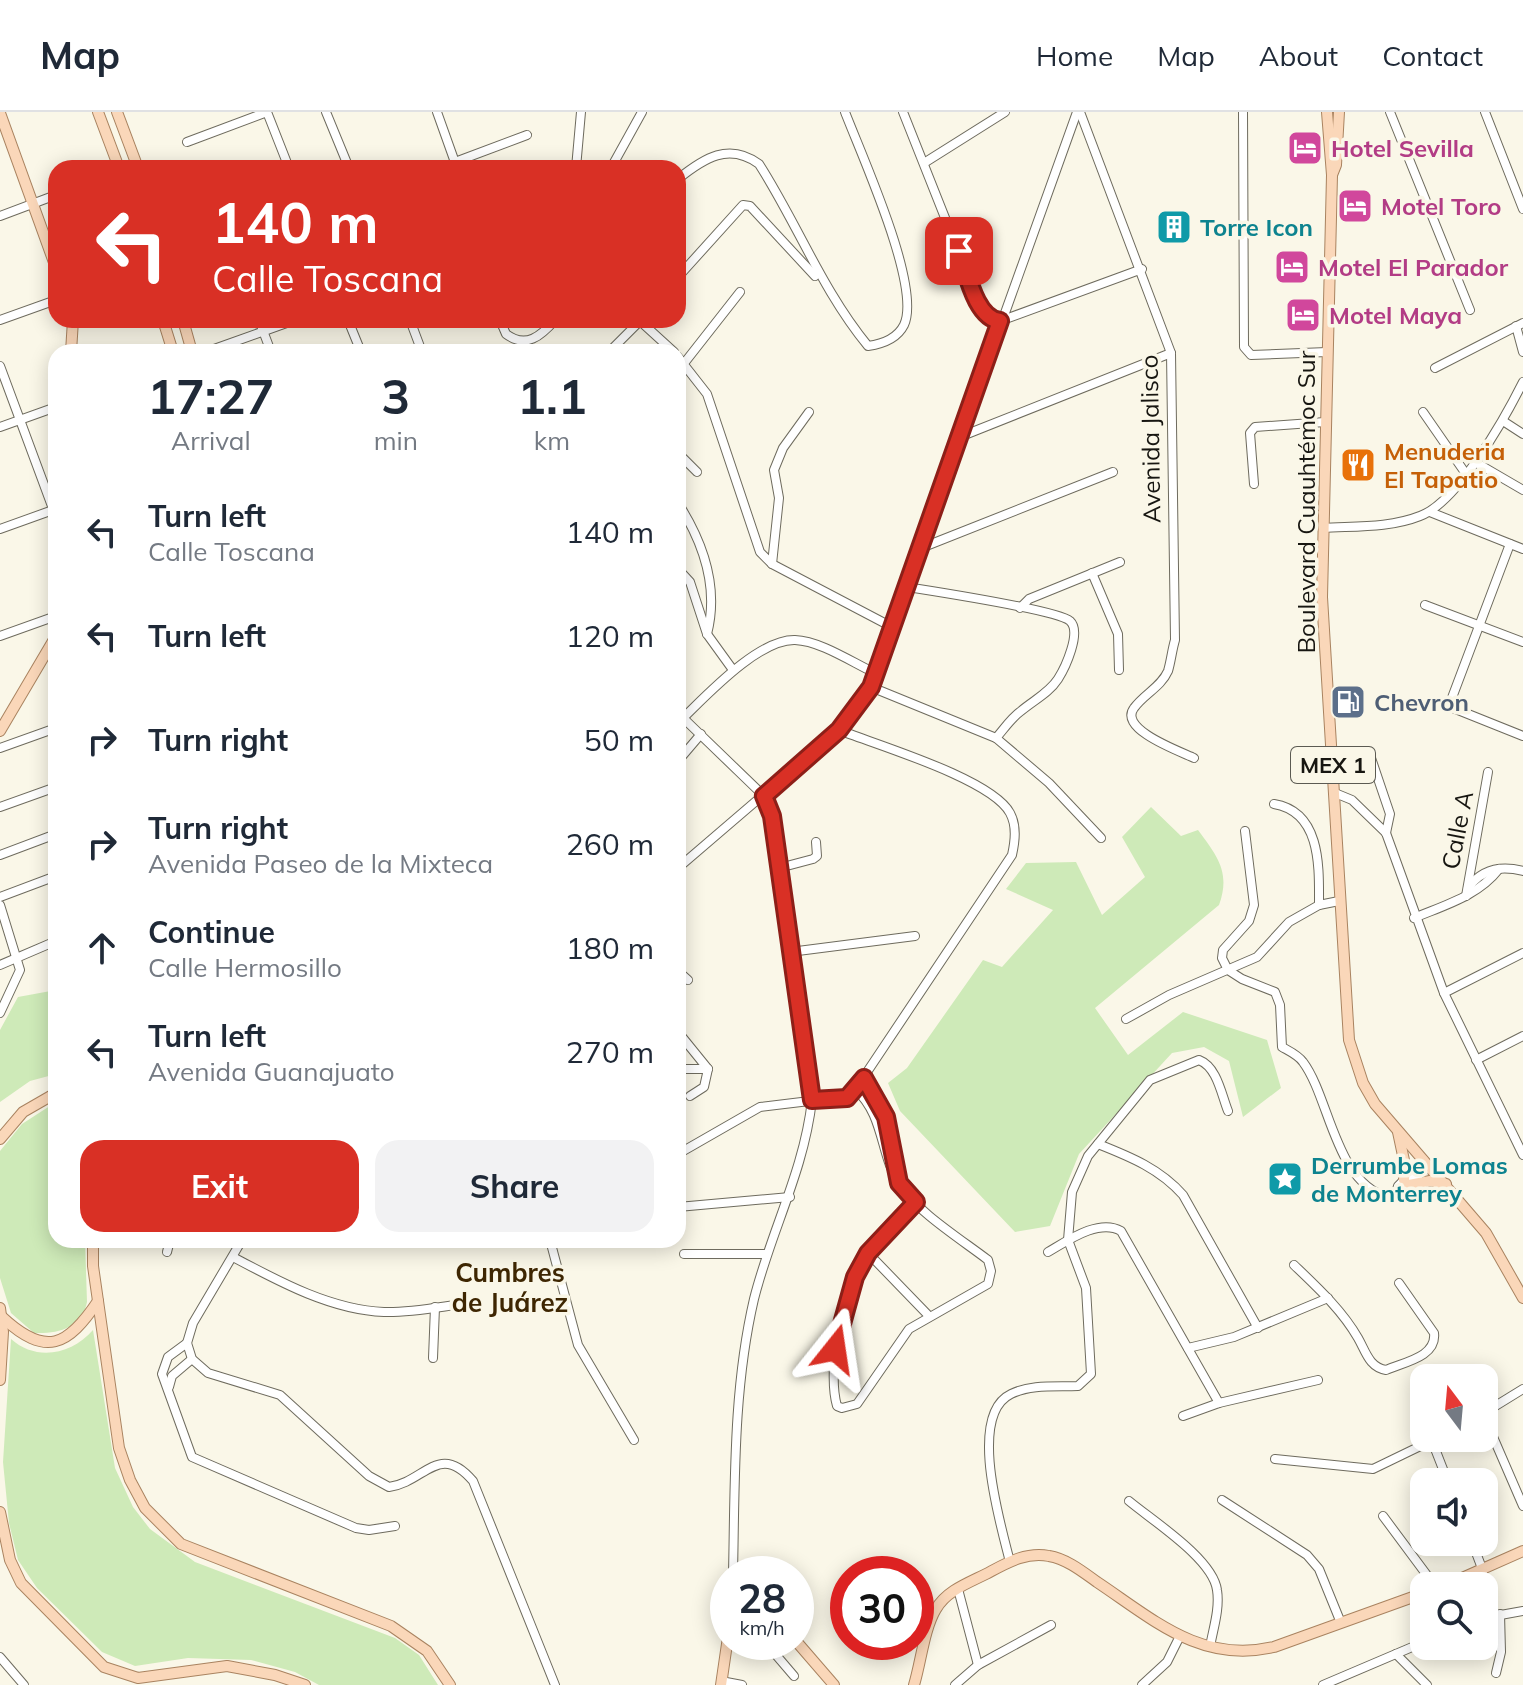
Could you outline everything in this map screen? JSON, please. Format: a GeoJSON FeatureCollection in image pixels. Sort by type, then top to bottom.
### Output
{"type":"FeatureCollection","features":[{"type":"Feature","properties":{"kind":"main road"},"geometry":{"type":"LineString","coordinates":[[98,112],[116,160]]}},
{"type":"Feature","properties":{"kind":"main road"},"geometry":{"type":"LineString","coordinates":[[117,112],[133,160]]}},
{"type":"Feature","properties":{"kind":"main road","name":"Boulevard Cuauhtémoc Sur"},"geometry":{"type":"LineString","coordinates":[[1327,112],[1332,175],[1323,528],[1324,644],[1349,1040],[1368,1093],[1497,1248],[1523,1298]]}},
{"type":"Feature","properties":{"kind":"main road","name":"Boulevard Cuauhtémoc Sur"},"geometry":{"type":"LineString","coordinates":[[1332,175],[1336,165],[1339,112]]}},
{"type":"Feature","properties":{"kind":"main road"},"geometry":{"type":"LineString","coordinates":[[0,113],[48,247]]}},
{"type":"Feature","properties":{"kind":"main road"},"geometry":{"type":"LineString","coordinates":[[0,731],[48,650]]}},
{"type":"Feature","properties":{"kind":"main road"},"geometry":{"type":"LineString","coordinates":[[0,1139],[23,1112],[48,1098]]}},
{"type":"Feature","properties":{"kind":"main road"},"geometry":{"type":"LineString","coordinates":[[1397,1130],[1406,1182],[1446,1184]]}},
{"type":"Feature","properties":{"kind":"main road"},"geometry":{"type":"LineString","coordinates":[[94,1248],[119,1448],[130,1480],[160,1525],[181,1544],[391,1626],[427,1651],[450,1685]]}},
{"type":"Feature","properties":{"kind":"main road"},"geometry":{"type":"LineString","coordinates":[[1,1312],[21,1335],[53,1342],[78,1331],[98,1301]]}},
{"type":"Feature","properties":{"kind":"main road"},"geometry":{"type":"LineString","coordinates":[[0,1380],[1,1312]]}},
{"type":"Feature","properties":{"kind":"main road"},"geometry":{"type":"LineString","coordinates":[[0,1512],[10,1560],[21,1583],[104,1667],[138,1678],[227,1666],[275,1675],[305,1685]]}},
{"type":"Feature","properties":{"kind":"main road"},"geometry":{"type":"LineString","coordinates":[[1483,1571],[1523,1551]]}},
{"type":"Feature","properties":{"kind":"main road"},"geometry":{"type":"LineString","coordinates":[[914,1685],[934,1611],[958,1589],[1030,1555],[1050,1556],[1071,1564],[1179,1638],[1210,1647],[1252,1652],[1410,1598]]}},
{"type":"Feature","properties":{"kind":"main road"},"geometry":{"type":"LineString","coordinates":[[721,1683],[724,1660]]}},
{"type":"Feature","properties":{"kind":"main road"},"geometry":{"type":"LineString","coordinates":[[812,1660],[834,1685]]}},
{"type":"Feature","properties":{"kind":"street"},"geometry":{"type":"LineString","coordinates":[[187,142],[267,112],[286,160]]}},
{"type":"Feature","properties":{"kind":"street"},"geometry":{"type":"LineString","coordinates":[[326,112],[346,160]]}},
{"type":"Feature","properties":{"kind":"street"},"geometry":{"type":"LineString","coordinates":[[437,112],[454,160]]}},
{"type":"Feature","properties":{"kind":"street"},"geometry":{"type":"LineString","coordinates":[[577,160],[581,112]]}},
{"type":"Feature","properties":{"kind":"street"},"geometry":{"type":"LineString","coordinates":[[615,160],[642,112]]}},
{"type":"Feature","properties":{"kind":"street"},"geometry":{"type":"LineString","coordinates":[[686,268],[743,205],[750,206],[824,286],[868,346],[886,343],[903,328],[907,308],[903,269],[845,112]]}},
{"type":"Feature","properties":{"kind":"street"},"geometry":{"type":"LineString","coordinates":[[903,112],[982,311],[991,320],[1000,321],[1142,269]]}},
{"type":"Feature","properties":{"kind":"street"},"geometry":{"type":"LineString","coordinates":[[924,163],[1005,112]]}},
{"type":"Feature","properties":{"kind":"street"},"geometry":{"type":"LineString","coordinates":[[686,861],[839,730],[871,687],[1000,321],[1078,112]]}},
{"type":"Feature","properties":{"kind":"street","name":"Avenida Jalisco"},"geometry":{"type":"LineString","coordinates":[[1078,112],[1142,269],[1171,353],[1175,640],[1167,672],[1132,710],[1130,718],[1132,724],[1147,735],[1194,758]]}},
{"type":"Feature","properties":{"kind":"street"},"geometry":{"type":"LineString","coordinates":[[1243,112],[1244,347],[1251,355],[1327,352]]}},
{"type":"Feature","properties":{"kind":"street"},"geometry":{"type":"LineString","coordinates":[[1390,112],[1470,310]]}},
{"type":"Feature","properties":{"kind":"street"},"geometry":{"type":"LineString","coordinates":[[1485,112],[1523,209]]}},
{"type":"Feature","properties":{"kind":"street"},"geometry":{"type":"LineString","coordinates":[[468,160],[527,135]]}},
{"type":"Feature","properties":{"kind":"street"},"geometry":{"type":"LineString","coordinates":[[686,174],[714,155],[730,152],[746,155],[759,164],[824,286]]}},
{"type":"Feature","properties":{"kind":"street"},"geometry":{"type":"LineString","coordinates":[[0,216],[48,198]]}},
{"type":"Feature","properties":{"kind":"street"},"geometry":{"type":"LineString","coordinates":[[686,357],[740,292]]}},
{"type":"Feature","properties":{"kind":"street"},"geometry":{"type":"LineString","coordinates":[[0,320],[48,303]]}},
{"type":"Feature","properties":{"kind":"street"},"geometry":{"type":"LineString","coordinates":[[1435,368],[1520,325],[1523,352]]}},
{"type":"Feature","properties":{"kind":"street"},"geometry":{"type":"LineString","coordinates":[[262,328],[268,344]]}},
{"type":"Feature","properties":{"kind":"street"},"geometry":{"type":"LineString","coordinates":[[229,344],[274,328]]}},
{"type":"Feature","properties":{"kind":"street"},"geometry":{"type":"LineString","coordinates":[[503,328],[506,334],[526,341],[537,339],[547,328]]}},
{"type":"Feature","properties":{"kind":"street"},"geometry":{"type":"LineString","coordinates":[[617,344],[632,328]]}},
{"type":"Feature","properties":{"kind":"street"},"geometry":{"type":"LineString","coordinates":[[648,328],[666,344]]}},
{"type":"Feature","properties":{"kind":"street"},"geometry":{"type":"LineString","coordinates":[[962,436],[1171,353]]}},
{"type":"Feature","properties":{"kind":"street"},"geometry":{"type":"LineString","coordinates":[[0,366],[48,497]]}},
{"type":"Feature","properties":{"kind":"street"},"geometry":{"type":"LineString","coordinates":[[686,371],[707,394],[751,535],[760,552],[772,564],[892,627]]}},
{"type":"Feature","properties":{"kind":"street"},"geometry":{"type":"LineString","coordinates":[[1323,528],[1399,522],[1430,512],[1475,462],[1503,421],[1523,382]]}},
{"type":"Feature","properties":{"kind":"street"},"geometry":{"type":"LineString","coordinates":[[0,427],[48,410]]}},
{"type":"Feature","properties":{"kind":"street"},"geometry":{"type":"LineString","coordinates":[[772,564],[779,498],[774,470],[783,448],[809,412]]}},
{"type":"Feature","properties":{"kind":"street"},"geometry":{"type":"LineString","coordinates":[[1423,412],[1466,474]]}},
{"type":"Feature","properties":{"kind":"street"},"geometry":{"type":"LineString","coordinates":[[1503,421],[1523,434]]}},
{"type":"Feature","properties":{"kind":"street"},"geometry":{"type":"LineString","coordinates":[[1254,484],[1250,433],[1255,427],[1325,422]]}},
{"type":"Feature","properties":{"kind":"street"},"geometry":{"type":"LineString","coordinates":[[686,461],[697,472]]}},
{"type":"Feature","properties":{"kind":"street"},"geometry":{"type":"LineString","coordinates":[[1475,462],[1523,490]]}},
{"type":"Feature","properties":{"kind":"street"},"geometry":{"type":"LineString","coordinates":[[921,548],[1113,472]]}},
{"type":"Feature","properties":{"kind":"street"},"geometry":{"type":"LineString","coordinates":[[1430,512],[1523,549]]}},
{"type":"Feature","properties":{"kind":"street"},"geometry":{"type":"LineString","coordinates":[[0,529],[48,515]]}},
{"type":"Feature","properties":{"kind":"street"},"geometry":{"type":"LineString","coordinates":[[686,516],[708,570],[711,621],[707,634]]}},
{"type":"Feature","properties":{"kind":"street"},"geometry":{"type":"LineString","coordinates":[[1510,544],[1450,703],[1453,708],[1523,736]]}},
{"type":"Feature","properties":{"kind":"street"},"geometry":{"type":"LineString","coordinates":[[1020,608],[1029,599],[1120,562]]}},
{"type":"Feature","properties":{"kind":"street"},"geometry":{"type":"LineString","coordinates":[[1092,573],[1118,634],[1119,670]]}},
{"type":"Feature","properties":{"kind":"street"},"geometry":{"type":"LineString","coordinates":[[686,578],[707,634],[733,670]]}},
{"type":"Feature","properties":{"kind":"street"},"geometry":{"type":"LineString","coordinates":[[907,587],[1020,608],[1070,621],[1075,634],[1060,676],[1050,689],[1017,713],[996,738]]}},
{"type":"Feature","properties":{"kind":"street"},"geometry":{"type":"LineString","coordinates":[[1425,605],[1523,642]]}},
{"type":"Feature","properties":{"kind":"street"},"geometry":{"type":"LineString","coordinates":[[0,636],[48,619]]}},
{"type":"Feature","properties":{"kind":"street"},"geometry":{"type":"LineString","coordinates":[[686,712],[733,670],[783,641],[797,640],[877,674]]}},
{"type":"Feature","properties":{"kind":"street"},"geometry":{"type":"LineString","coordinates":[[871,687],[996,738],[1049,783],[1101,838]]}},
{"type":"Feature","properties":{"kind":"street"},"geometry":{"type":"LineString","coordinates":[[686,720],[764,796],[772,816],[812,1100],[808,1137],[790,1197],[767,1254],[740,1373],[734,1556]]}},
{"type":"Feature","properties":{"kind":"street"},"geometry":{"type":"LineString","coordinates":[[686,1149],[760,1107],[812,1100],[843,1100],[856,1090],[1012,855],[1014,822],[1009,811],[993,794],[962,778],[839,730]]}},
{"type":"Feature","properties":{"kind":"street"},"geometry":{"type":"LineString","coordinates":[[0,748],[48,731]]}},
{"type":"Feature","properties":{"kind":"street"},"geometry":{"type":"LineString","coordinates":[[686,752],[701,734]]}},
{"type":"Feature","properties":{"kind":"street"},"geometry":{"type":"LineString","coordinates":[[1369,752],[1390,814],[1386,833]]}},
{"type":"Feature","properties":{"kind":"street","name":"Calle A"},"geometry":{"type":"LineString","coordinates":[[1464,895],[1488,772]]}},
{"type":"Feature","properties":{"kind":"street"},"geometry":{"type":"LineString","coordinates":[[0,807],[48,790]]}},
{"type":"Feature","properties":{"kind":"street"},"geometry":{"type":"LineString","coordinates":[[1335,793],[1352,800],[1386,833],[1414,918],[1444,993],[1523,1155]]}},
{"type":"Feature","properties":{"kind":"street"},"geometry":{"type":"LineString","coordinates":[[1274,804],[1291,811],[1314,837],[1318,852],[1319,905]]}},
{"type":"Feature","properties":{"kind":"street"},"geometry":{"type":"LineString","coordinates":[[1245,831],[1254,905],[1249,921],[1223,950],[1222,958],[1228,970],[1275,992],[1280,1005],[1282,1047],[1303,1062],[1341,1151],[1359,1175],[1383,1196],[1396,1193],[1427,1162]]}},
{"type":"Feature","properties":{"kind":"street"},"geometry":{"type":"LineString","coordinates":[[0,855],[48,837]]}},
{"type":"Feature","properties":{"kind":"street"},"geometry":{"type":"LineString","coordinates":[[779,868],[813,859],[817,856],[816,842]]}},
{"type":"Feature","properties":{"kind":"street"},"geometry":{"type":"LineString","coordinates":[[1414,918],[1487,883],[1499,869],[1523,871]]}},
{"type":"Feature","properties":{"kind":"street"},"geometry":{"type":"LineString","coordinates":[[0,897],[48,879]]}},
{"type":"Feature","properties":{"kind":"street"},"geometry":{"type":"LineString","coordinates":[[1126,1019],[1257,957],[1289,922],[1319,905],[1339,901]]}},
{"type":"Feature","properties":{"kind":"street"},"geometry":{"type":"LineString","coordinates":[[0,905],[18,958],[18,979],[0,1013]]}},
{"type":"Feature","properties":{"kind":"street"},"geometry":{"type":"LineString","coordinates":[[790,952],[915,936]]}},
{"type":"Feature","properties":{"kind":"street"},"geometry":{"type":"LineString","coordinates":[[0,976],[4,963],[48,945]]}},
{"type":"Feature","properties":{"kind":"street"},"geometry":{"type":"LineString","coordinates":[[1444,993],[1523,953]]}},
{"type":"Feature","properties":{"kind":"street"},"geometry":{"type":"LineString","coordinates":[[1476,1060],[1523,1036]]}},
{"type":"Feature","properties":{"kind":"street"},"geometry":{"type":"LineString","coordinates":[[686,1041],[708,1067]]}},
{"type":"Feature","properties":{"kind":"street"},"geometry":{"type":"LineString","coordinates":[[1010,1562],[990,1459],[989,1436],[993,1412],[1010,1394],[1035,1388],[1078,1386],[1091,1374],[1086,1288],[1068,1240],[1072,1192],[1079,1170],[1150,1080],[1199,1060],[1209,1064],[1213,1071],[1228,1111]]}},
{"type":"Feature","properties":{"kind":"street"},"geometry":{"type":"LineString","coordinates":[[686,1068],[708,1067]]}},
{"type":"Feature","properties":{"kind":"street"},"geometry":{"type":"LineString","coordinates":[[690,1096],[704,1087],[708,1067]]}},
{"type":"Feature","properties":{"kind":"street"},"geometry":{"type":"LineString","coordinates":[[864,1078],[886,1117],[895,1156],[894,1169]]}},
{"type":"Feature","properties":{"kind":"street"},"geometry":{"type":"LineString","coordinates":[[856,1090],[866,1099],[878,1121],[887,1160],[899,1183],[916,1202],[988,1260],[991,1271],[988,1284],[928,1315],[909,1329],[857,1404],[850,1408],[837,1406],[833,1391],[835,1349],[855,1277],[868,1253],[916,1202]]}},
{"type":"Feature","properties":{"kind":"street"},"geometry":{"type":"LineString","coordinates":[[1098,1144],[1142,1162],[1172,1183],[1183,1195],[1258,1328]]}},
{"type":"Feature","properties":{"kind":"street"},"geometry":{"type":"LineString","coordinates":[[686,1206],[790,1197]]}},
{"type":"Feature","properties":{"kind":"street"},"geometry":{"type":"LineString","coordinates":[[1048,1252],[1095,1229],[1110,1227],[1121,1231],[1219,1403]]}},
{"type":"Feature","properties":{"kind":"street"},"geometry":{"type":"LineString","coordinates":[[167,1252],[168,1248]]}},
{"type":"Feature","properties":{"kind":"street"},"geometry":{"type":"LineString","coordinates":[[238,1248],[193,1323],[187,1343],[163,1366],[163,1378],[169,1387],[192,1457],[356,1528],[369,1530],[395,1526]]}},
{"type":"Feature","properties":{"kind":"street"},"geometry":{"type":"LineString","coordinates":[[552,1248],[578,1345],[634,1440]]}},
{"type":"Feature","properties":{"kind":"street"},"geometry":{"type":"LineString","coordinates":[[868,1253],[928,1315]]}},
{"type":"Feature","properties":{"kind":"street"},"geometry":{"type":"LineString","coordinates":[[684,1254],[767,1254]]}},
{"type":"Feature","properties":{"kind":"street"},"geometry":{"type":"LineString","coordinates":[[233,1257],[299,1290],[352,1307],[385,1312],[478,1302]]}},
{"type":"Feature","properties":{"kind":"street"},"geometry":{"type":"LineString","coordinates":[[1294,1265],[1328,1298],[1356,1334],[1371,1364],[1386,1370],[1431,1351],[1436,1343],[1434,1333],[1399,1283]]}},
{"type":"Feature","properties":{"kind":"street"},"geometry":{"type":"LineString","coordinates":[[1188,1348],[1258,1328],[1328,1298]]}},
{"type":"Feature","properties":{"kind":"street"},"geometry":{"type":"LineString","coordinates":[[433,1358],[435,1307]]}},
{"type":"Feature","properties":{"kind":"street"},"geometry":{"type":"LineString","coordinates":[[187,1343],[192,1359],[208,1373],[280,1395],[369,1476],[389,1487],[413,1479],[428,1466],[454,1465],[466,1473],[473,1481],[555,1685]]}},
{"type":"Feature","properties":{"kind":"street"},"geometry":{"type":"LineString","coordinates":[[169,1387],[172,1376],[192,1359]]}},
{"type":"Feature","properties":{"kind":"street"},"geometry":{"type":"LineString","coordinates":[[1183,1416],[1219,1403],[1318,1380]]}},
{"type":"Feature","properties":{"kind":"street"},"geometry":{"type":"LineString","coordinates":[[1498,1406],[1523,1389]]}},
{"type":"Feature","properties":{"kind":"street"},"geometry":{"type":"LineString","coordinates":[[1498,1448],[1523,1506]]}},
{"type":"Feature","properties":{"kind":"street"},"geometry":{"type":"LineString","coordinates":[[1275,1459],[1373,1469],[1410,1451]]}},
{"type":"Feature","properties":{"kind":"street"},"geometry":{"type":"LineString","coordinates":[[1222,1500],[1307,1555],[1319,1569],[1341,1623]]}},
{"type":"Feature","properties":{"kind":"street"},"geometry":{"type":"LineString","coordinates":[[1129,1501],[1194,1555],[1215,1580],[1217,1603],[1210,1647]]}},
{"type":"Feature","properties":{"kind":"street"},"geometry":{"type":"LineString","coordinates":[[1383,1516],[1425,1572]]}},
{"type":"Feature","properties":{"kind":"street"},"geometry":{"type":"LineString","coordinates":[[1477,1556],[1483,1571]]}},
{"type":"Feature","properties":{"kind":"street"},"geometry":{"type":"LineString","coordinates":[[958,1589],[978,1665]]}},
{"type":"Feature","properties":{"kind":"street"},"geometry":{"type":"LineString","coordinates":[[1496,1673],[1501,1652],[1500,1614],[1523,1611]]}},
{"type":"Feature","properties":{"kind":"street"},"geometry":{"type":"LineString","coordinates":[[955,1685],[978,1665],[1051,1625]]}},
{"type":"Feature","properties":{"kind":"street"},"geometry":{"type":"LineString","coordinates":[[1142,1685],[1167,1662],[1179,1638]]}},
{"type":"Feature","properties":{"kind":"street"},"geometry":{"type":"LineString","coordinates":[[1323,1685],[1410,1648]]}},
{"type":"Feature","properties":{"kind":"street"},"geometry":{"type":"LineString","coordinates":[[1396,1654],[1427,1685]]}},
{"type":"Feature","properties":{"kind":"street"},"geometry":{"type":"LineString","coordinates":[[0,1657],[24,1685]]}},
{"type":"Feature","properties":{"kind":"street"},"geometry":{"type":"LineString","coordinates":[[780,1660],[794,1676]]}},
{"type":"Feature","properties":{"kind":"street"},"geometry":{"type":"LineString","coordinates":[[721,1683],[742,1685]]}},
{"type":"Feature","properties":{"kind":"green space"},"geometry":{"type":"Polygon","coordinates":[[[1151,807],[1181,836],[1198,830],[1211,848],[1223,874],[1219,905],[1095,1008],[1128,1055],[1183,1012],[1267,1040],[1281,1088],[1243,1117],[1229,1061],[1204,1047],[1172,1053],[1079,1154],[1050,1226],[1015,1232],[900,1111],[888,1083],[907,1068],[983,960],[1002,967],[1053,910],[1006,889],[1026,863],[1076,862],[1102,915],[1145,877],[1122,837],[1151,807]]]}},
{"type":"Feature","properties":{"kind":"green space"},"geometry":{"type":"Polygon","coordinates":[[[48,991],[48,1076],[30,1081],[0,1102],[0,1030],[18,997],[48,991]]]}},
{"type":"Feature","properties":{"kind":"green space"},"geometry":{"type":"Polygon","coordinates":[[[48,1107],[48,1248],[85,1248],[87,1302],[84,1311],[68,1328],[52,1332],[34,1333],[11,1313],[0,1278],[0,1151],[22,1124],[48,1107]]]}},
{"type":"Feature","properties":{"kind":"green space"},"geometry":{"type":"Polygon","coordinates":[[[93,1330],[115,1468],[133,1507],[150,1529],[195,1562],[395,1638],[419,1655],[438,1685],[319,1685],[295,1672],[251,1660],[188,1658],[135,1666],[102,1652],[37,1588],[18,1560],[9,1523],[3,1462],[11,1339],[32,1351],[54,1352],[75,1345],[93,1330]]]}},
{"type":"Feature","properties":{"kind":"place","name":"Hotel Sevilla"},"geometry":{"type":"Point","coordinates":[1305,148]}},
{"type":"Feature","properties":{"kind":"place","name":"Motel Toro"},"geometry":{"type":"Point","coordinates":[1355,206]}},
{"type":"Feature","properties":{"kind":"place","name":"Torre Icon"},"geometry":{"type":"Point","coordinates":[1174,227]}},
{"type":"Feature","properties":{"kind":"place","name":"Motel El Parador"},"geometry":{"type":"Point","coordinates":[1292,267]}},
{"type":"Feature","properties":{"kind":"place","name":"Motel Maya"},"geometry":{"type":"Point","coordinates":[1303,315]}},
{"type":"Feature","properties":{"kind":"place","name":"Menuderia El Tapatio"},"geometry":{"type":"Point","coordinates":[1358,465]}},
{"type":"Feature","properties":{"kind":"place","name":"Chevron"},"geometry":{"type":"Point","coordinates":[1348,702]}},
{"type":"Feature","properties":{"kind":"place","name":"Derrumbe Lomas de Monterrey"},"geometry":{"type":"Point","coordinates":[1285,1179]}},
{"type":"Feature","properties":{"kind":"district","name":"Cumbres de Juárez"},"geometry":{"type":"Point","coordinates":[510,1287]}},
{"type":"Feature","properties":{"kind":"route"},"geometry":{"type":"LineString","coordinates":[[835,1349],[855,1277],[868,1253],[916,1202],[899,1183],[886,1117],[864,1078],[851,1096],[843,1100],[812,1100],[772,816],[764,796],[854,714],[877,674],[1000,321],[991,320],[982,311],[959,251]]}}]}
